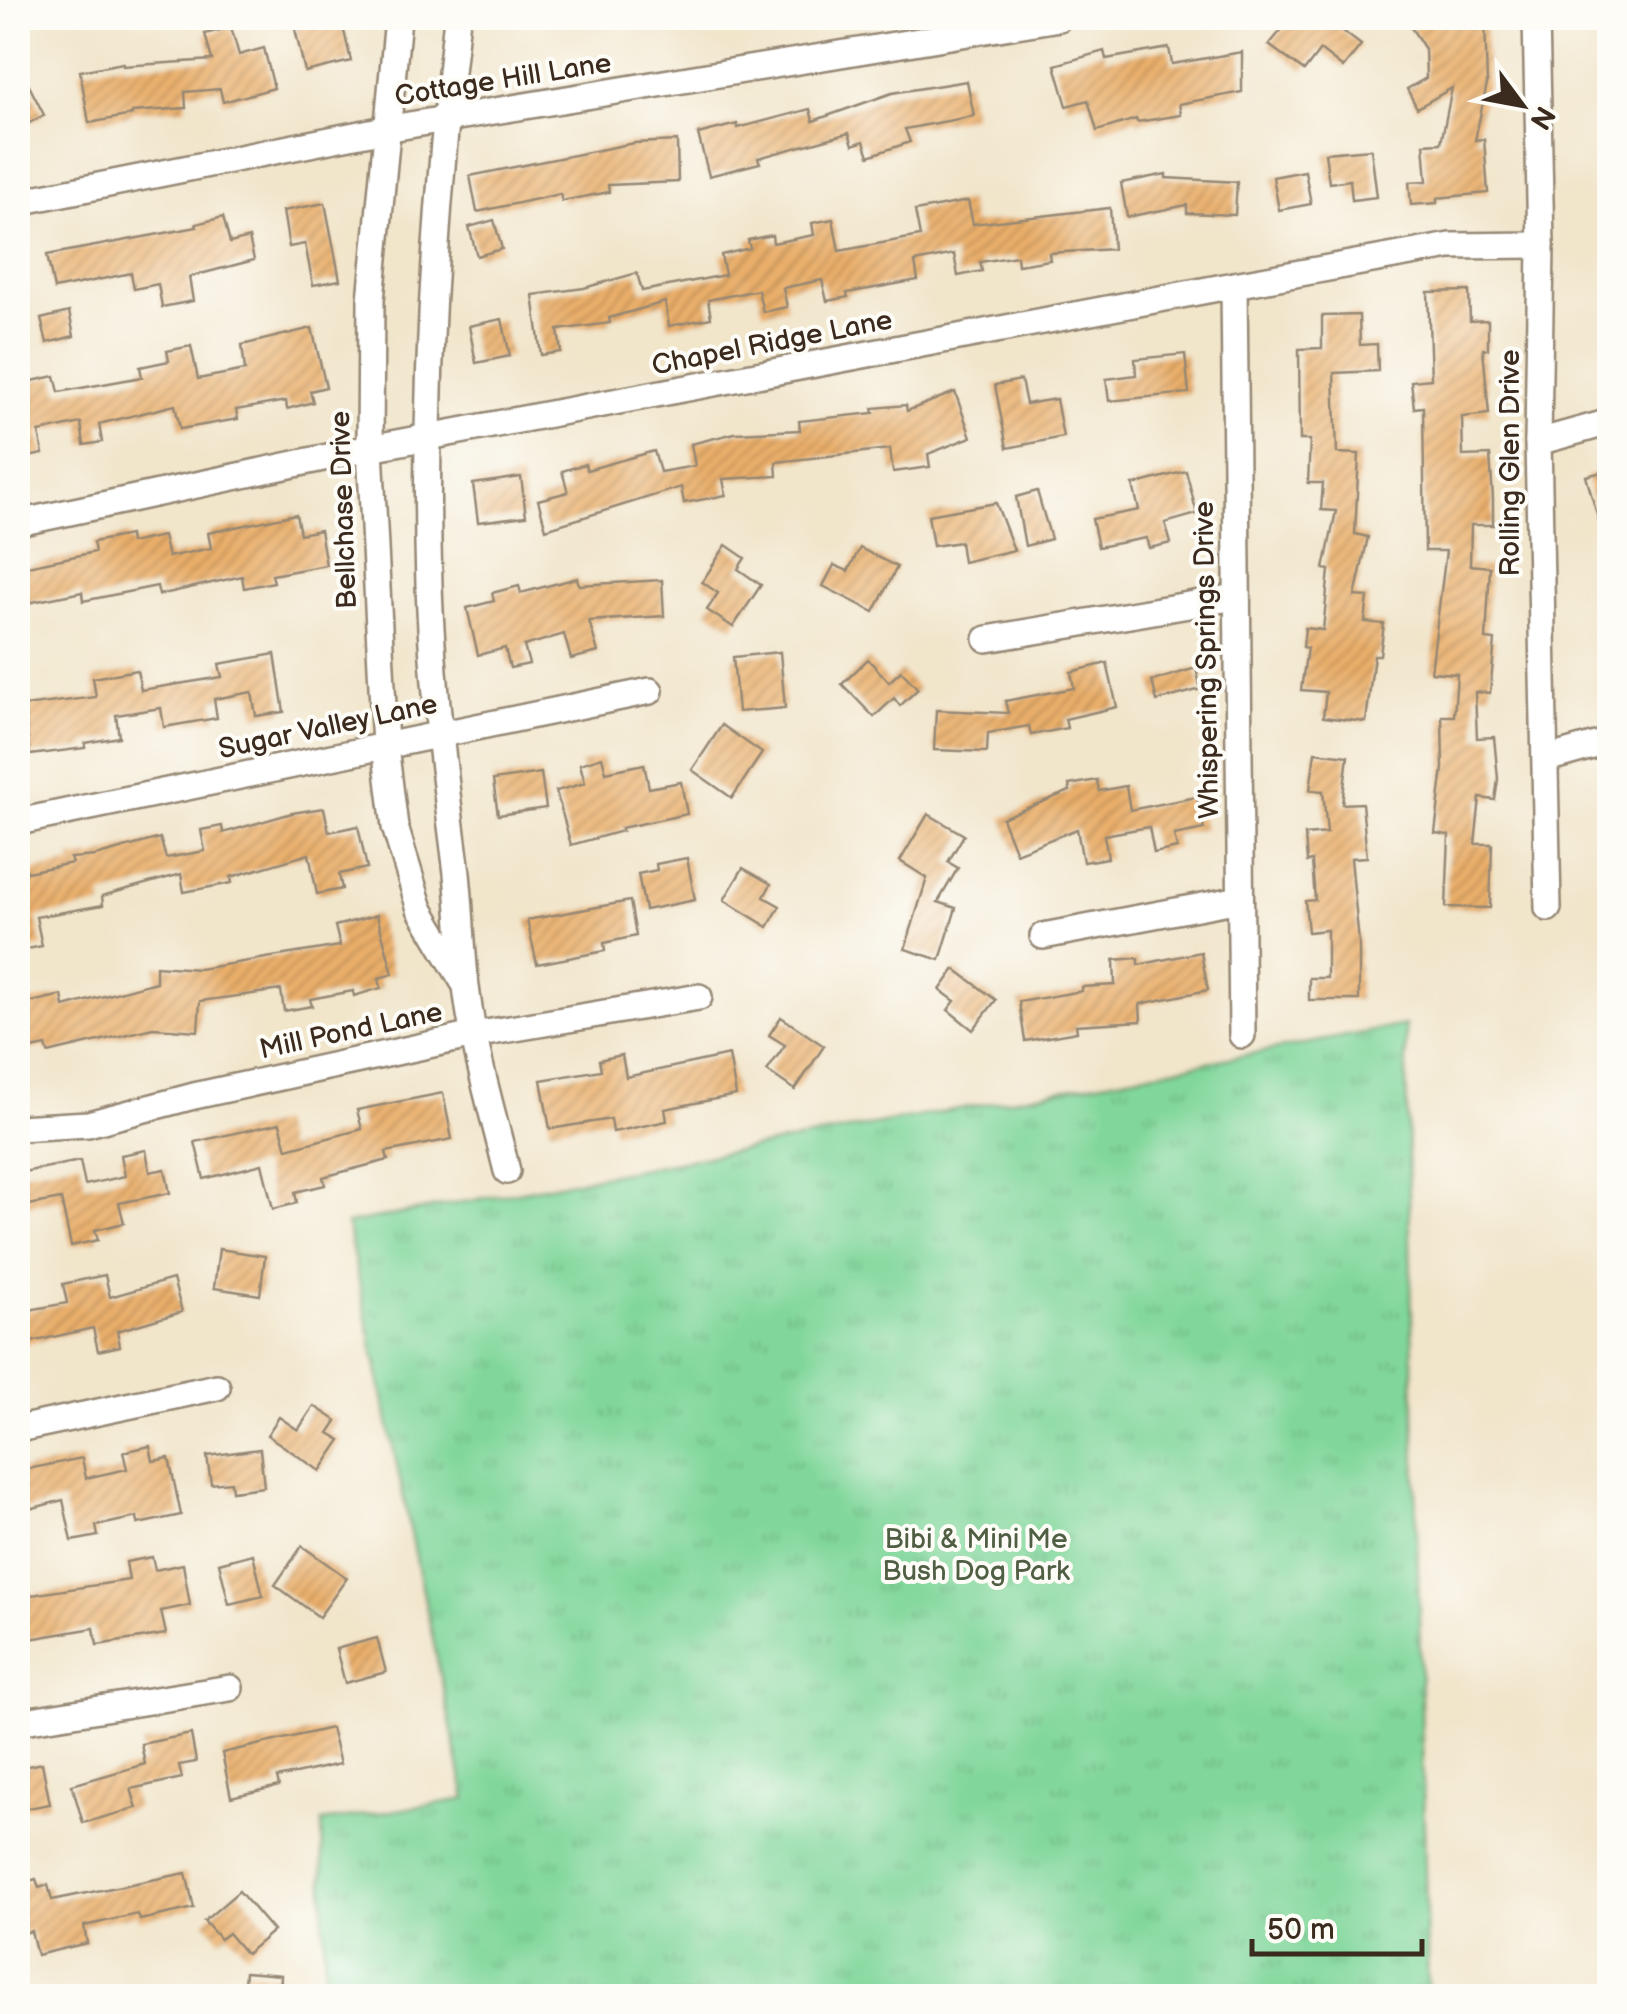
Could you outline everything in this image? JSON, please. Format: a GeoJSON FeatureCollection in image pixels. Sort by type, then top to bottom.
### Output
{"type":"FeatureCollection","features":[{"type":"Feature","properties":{"kind":"street","name":"Bellchase Drive"},"geometry":{"type":"LineString","coordinates":[[398,18],[372,300],[370,448],[384,746],[395,827],[420,909],[466,985]]}},
{"type":"Feature","properties":{"kind":"street","name":"Bellchase Drive"},"geometry":{"type":"LineString","coordinates":[[458,18],[432,282],[430,588],[440,735],[466,985],[507,1171]]}},
{"type":"Feature","properties":{"kind":"street","name":"Cottage Hill Lane"},"geometry":{"type":"LineString","coordinates":[[18,202],[385,130],[1058,18]]}},
{"type":"Feature","properties":{"kind":"street","name":"Rolling Glen Drive"},"geometry":{"type":"LineString","coordinates":[[1536,18],[1541,244],[1538,442],[1548,908]]}},
{"type":"Feature","properties":{"kind":"street","name":"Chapel Ridge Lane"},"geometry":{"type":"LineString","coordinates":[[18,523],[370,448],[1234,285],[1450,246],[1541,244]]}},
{"type":"Feature","properties":{"kind":"street","name":"Whispering Springs Drive"},"geometry":{"type":"LineString","coordinates":[[1234,285],[1242,1035]]}},
{"type":"Feature","properties":{"kind":"street"},"geometry":{"type":"LineString","coordinates":[[1538,442],[1610,422]]}},
{"type":"Feature","properties":{"kind":"street"},"geometry":{"type":"LineString","coordinates":[[987,639],[1236,597]]}},
{"type":"Feature","properties":{"kind":"street","name":"Sugar Valley Lane"},"geometry":{"type":"LineString","coordinates":[[18,822],[650,692]]}},
{"type":"Feature","properties":{"kind":"street"},"geometry":{"type":"LineString","coordinates":[[1546,759],[1610,741]]}},
{"type":"Feature","properties":{"kind":"street"},"geometry":{"type":"LineString","coordinates":[[1044,936],[1240,898]]}},
{"type":"Feature","properties":{"kind":"street","name":"Mill Pond Lane"},"geometry":{"type":"LineString","coordinates":[[18,1128],[88,1124],[194,1096],[474,1034],[698,996]]}},
{"type":"Feature","properties":{"kind":"street"},"geometry":{"type":"LineString","coordinates":[[18,1428],[217,1387]]}},
{"type":"Feature","properties":{"kind":"street"},"geometry":{"type":"LineString","coordinates":[[18,1722],[230,1688]]}},
{"type":"Feature","properties":{"kind":"green space","name":"Bibi & Mini Me Bush Dog Park"},"geometry":{"type":"Polygon","coordinates":[[[1405,1025],[1428,1996],[325,1996],[322,1822],[466,1799],[347,1224],[1405,1025]]]}},
{"type":"Feature","properties":{"kind":"building"},"geometry":{"type":"Polygon","coordinates":[[[341,18],[351,61],[305,72],[295,29],[341,18]]]}},
{"type":"Feature","properties":{"kind":"building"},"geometry":{"type":"Polygon","coordinates":[[[1291,18],[1326,18],[1361,45],[1343,68],[1320,50],[1304,71],[1269,45],[1291,18]]]}},
{"type":"Feature","properties":{"kind":"building"},"geometry":{"type":"Polygon","coordinates":[[[1405,18],[1485,18],[1487,84],[1475,140],[1484,139],[1488,193],[1411,205],[1409,182],[1427,181],[1424,144],[1441,143],[1452,88],[1417,108],[1407,89],[1426,78],[1425,49],[1405,18]]]}},
{"type":"Feature","properties":{"kind":"building"},"geometry":{"type":"Polygon","coordinates":[[[231,27],[239,55],[264,48],[274,88],[223,102],[220,89],[185,92],[186,108],[132,112],[89,123],[80,71],[123,63],[212,60],[205,34],[231,27]]]}},
{"type":"Feature","properties":{"kind":"building"},"geometry":{"type":"Polygon","coordinates":[[[1169,48],[1172,64],[1242,52],[1242,92],[1179,104],[1181,115],[1137,122],[1136,119],[1097,131],[1088,100],[1067,106],[1055,65],[1104,51],[1106,59],[1169,48]]]}},
{"type":"Feature","properties":{"kind":"building"},"geometry":{"type":"Polygon","coordinates":[[[18,64],[44,115],[18,129],[18,64]]]}},
{"type":"Feature","properties":{"kind":"building"},"geometry":{"type":"Polygon","coordinates":[[[967,81],[974,116],[905,129],[910,142],[869,156],[864,141],[853,145],[849,133],[709,176],[698,134],[810,109],[813,121],[892,93],[967,81]]]}},
{"type":"Feature","properties":{"kind":"building"},"geometry":{"type":"Polygon","coordinates":[[[677,141],[678,182],[608,185],[609,192],[562,201],[560,194],[477,212],[470,176],[634,143],[677,141]]]}},
{"type":"Feature","properties":{"kind":"building"},"geometry":{"type":"Polygon","coordinates":[[[1371,149],[1377,197],[1352,200],[1350,180],[1329,183],[1325,153],[1371,149]]]}},
{"type":"Feature","properties":{"kind":"building"},"geometry":{"type":"Polygon","coordinates":[[[1305,171],[1311,204],[1279,210],[1273,177],[1305,171]]]}},
{"type":"Feature","properties":{"kind":"building"},"geometry":{"type":"Polygon","coordinates":[[[1166,174],[1166,178],[1237,182],[1235,215],[1187,213],[1187,205],[1127,217],[1121,183],[1166,174]]]}},
{"type":"Feature","properties":{"kind":"building"},"geometry":{"type":"Polygon","coordinates":[[[968,201],[973,224],[1110,208],[1113,249],[1049,253],[1050,260],[1018,265],[1017,256],[980,262],[982,271],[958,276],[954,254],[915,262],[918,280],[847,293],[848,297],[827,301],[822,280],[783,288],[787,307],[763,312],[758,290],[708,300],[711,318],[669,326],[665,302],[609,318],[610,323],[558,330],[561,352],[541,355],[533,295],[584,288],[637,273],[642,291],[725,275],[721,255],[750,248],[748,240],[772,235],[773,243],[814,235],[812,223],[833,219],[839,251],[920,236],[915,211],[968,201]]]}},
{"type":"Feature","properties":{"kind":"building"},"geometry":{"type":"Polygon","coordinates":[[[325,203],[340,280],[313,285],[305,244],[289,247],[283,211],[325,203]]]}},
{"type":"Feature","properties":{"kind":"building"},"geometry":{"type":"Polygon","coordinates":[[[223,217],[230,243],[249,238],[254,260],[189,277],[193,301],[162,307],[158,284],[134,289],[131,273],[54,289],[47,255],[197,227],[196,224],[223,217]]]}},
{"type":"Feature","properties":{"kind":"building"},"geometry":{"type":"Polygon","coordinates":[[[494,220],[502,249],[477,256],[469,227],[494,220]]]}},
{"type":"Feature","properties":{"kind":"building"},"geometry":{"type":"Polygon","coordinates":[[[1469,291],[1470,321],[1488,320],[1488,349],[1483,349],[1489,414],[1462,417],[1463,456],[1490,455],[1493,499],[1493,525],[1471,525],[1470,565],[1490,567],[1486,639],[1495,640],[1490,693],[1475,692],[1477,738],[1494,737],[1498,779],[1495,800],[1480,798],[1475,844],[1492,844],[1490,908],[1446,907],[1449,835],[1435,833],[1443,768],[1442,716],[1454,716],[1457,674],[1431,672],[1446,551],[1425,551],[1423,407],[1414,408],[1411,381],[1431,379],[1428,292],[1469,291]]]}},
{"type":"Feature","properties":{"kind":"building"},"geometry":{"type":"Polygon","coordinates":[[[69,312],[74,336],[47,343],[41,319],[69,312]]]}},
{"type":"Feature","properties":{"kind":"building"},"geometry":{"type":"Polygon","coordinates":[[[1359,315],[1360,345],[1377,344],[1378,371],[1334,373],[1337,453],[1359,454],[1355,534],[1368,537],[1355,596],[1368,597],[1365,622],[1384,624],[1380,655],[1374,655],[1366,722],[1323,717],[1326,692],[1301,690],[1307,648],[1303,647],[1305,628],[1323,630],[1329,570],[1324,569],[1336,511],[1321,510],[1323,483],[1308,483],[1310,440],[1300,440],[1299,349],[1322,348],[1322,316],[1359,315]]]}},
{"type":"Feature","properties":{"kind":"building"},"geometry":{"type":"Polygon","coordinates":[[[502,319],[510,356],[476,363],[469,326],[502,319]]]}},
{"type":"Feature","properties":{"kind":"building"},"geometry":{"type":"Polygon","coordinates":[[[312,328],[326,387],[310,391],[313,402],[287,409],[286,401],[236,410],[238,419],[180,429],[175,405],[99,424],[102,442],[84,445],[81,423],[39,432],[43,454],[18,459],[18,384],[55,376],[59,392],[142,377],[140,367],[169,361],[167,351],[191,346],[198,379],[245,370],[242,345],[312,328]]]}},
{"type":"Feature","properties":{"kind":"building"},"geometry":{"type":"Polygon","coordinates":[[[1185,354],[1189,393],[1109,401],[1106,379],[1136,375],[1135,359],[1185,354]]]}},
{"type":"Feature","properties":{"kind":"building"},"geometry":{"type":"Polygon","coordinates":[[[1021,380],[1026,404],[1056,399],[1063,437],[1007,448],[995,385],[1021,380]]]}},
{"type":"Feature","properties":{"kind":"building"},"geometry":{"type":"Polygon","coordinates":[[[955,392],[971,437],[928,454],[930,467],[893,472],[890,449],[776,462],[777,476],[723,479],[726,495],[684,503],[681,487],[546,529],[538,500],[568,492],[562,471],[585,464],[587,470],[654,451],[660,472],[695,466],[691,444],[735,433],[800,430],[799,421],[874,413],[873,408],[906,405],[907,411],[955,392]]]}},
{"type":"Feature","properties":{"kind":"building"},"geometry":{"type":"Polygon","coordinates":[[[1610,470],[1610,540],[1604,540],[1586,476],[1610,470]]]}},
{"type":"Feature","properties":{"kind":"building"},"geometry":{"type":"Polygon","coordinates":[[[1186,471],[1197,514],[1165,523],[1171,543],[1149,548],[1146,538],[1098,547],[1092,519],[1139,510],[1133,485],[1186,471]]]}},
{"type":"Feature","properties":{"kind":"building"},"geometry":{"type":"Polygon","coordinates":[[[521,477],[526,516],[478,522],[473,484],[521,477]]]}},
{"type":"Feature","properties":{"kind":"building"},"geometry":{"type":"Polygon","coordinates":[[[1037,491],[1051,539],[1025,546],[1016,497],[1037,491]]]}},
{"type":"Feature","properties":{"kind":"building"},"geometry":{"type":"Polygon","coordinates":[[[996,503],[1014,550],[963,562],[960,542],[933,546],[928,515],[996,503]]]}},
{"type":"Feature","properties":{"kind":"building"},"geometry":{"type":"Polygon","coordinates":[[[296,514],[300,534],[320,530],[326,565],[272,575],[274,582],[244,588],[242,576],[159,595],[157,586],[83,601],[82,592],[18,605],[18,568],[95,552],[93,542],[129,535],[130,543],[163,536],[168,557],[211,548],[208,533],[296,514]]]}},
{"type":"Feature","properties":{"kind":"building"},"geometry":{"type":"Polygon","coordinates":[[[726,545],[745,558],[738,569],[761,585],[733,627],[707,610],[718,593],[702,582],[726,545]]]}},
{"type":"Feature","properties":{"kind":"building"},"geometry":{"type":"Polygon","coordinates":[[[860,548],[897,567],[874,612],[823,586],[834,565],[848,571],[860,548]]]}},
{"type":"Feature","properties":{"kind":"building"},"geometry":{"type":"Polygon","coordinates":[[[577,578],[579,585],[662,580],[664,616],[589,621],[598,652],[571,659],[564,634],[524,646],[529,664],[510,668],[505,648],[478,655],[467,608],[494,601],[492,593],[519,586],[521,593],[577,578]]]}},
{"type":"Feature","properties":{"kind":"building"},"geometry":{"type":"Polygon","coordinates":[[[780,652],[785,708],[738,712],[733,657],[780,652]]]}},
{"type":"Feature","properties":{"kind":"building"},"geometry":{"type":"Polygon","coordinates":[[[275,654],[284,712],[256,716],[252,692],[214,699],[217,718],[164,727],[161,708],[116,715],[119,737],[85,743],[85,748],[30,755],[24,706],[96,697],[93,678],[137,670],[141,690],[222,677],[219,664],[275,654]]]}},
{"type":"Feature","properties":{"kind":"building"},"geometry":{"type":"Polygon","coordinates":[[[868,659],[889,682],[901,671],[918,689],[900,706],[894,698],[874,717],[842,684],[868,659]]]}},
{"type":"Feature","properties":{"kind":"building"},"geometry":{"type":"Polygon","coordinates":[[[1107,663],[1117,707],[1065,719],[1067,728],[1031,735],[1029,726],[988,733],[987,752],[934,750],[936,710],[1008,713],[1005,701],[1074,688],[1071,672],[1107,663]]]}},
{"type":"Feature","properties":{"kind":"building"},"geometry":{"type":"Polygon","coordinates":[[[1196,668],[1201,689],[1157,701],[1152,681],[1196,668]]]}},
{"type":"Feature","properties":{"kind":"building"},"geometry":{"type":"Polygon","coordinates":[[[722,725],[762,753],[732,798],[692,770],[722,725]]]}},
{"type":"Feature","properties":{"kind":"building"},"geometry":{"type":"Polygon","coordinates":[[[1315,752],[1348,756],[1342,804],[1362,803],[1367,857],[1351,858],[1359,943],[1359,1000],[1309,1000],[1309,978],[1327,978],[1327,930],[1308,932],[1305,901],[1315,900],[1305,835],[1327,833],[1323,791],[1310,790],[1315,752]]]}},
{"type":"Feature","properties":{"kind":"building"},"geometry":{"type":"Polygon","coordinates":[[[602,757],[606,772],[644,764],[649,788],[681,782],[687,814],[621,828],[622,831],[571,845],[556,791],[585,783],[580,764],[602,757]]]}},
{"type":"Feature","properties":{"kind":"building"},"geometry":{"type":"Polygon","coordinates":[[[541,773],[546,808],[498,815],[493,780],[541,773]]]}},
{"type":"Feature","properties":{"kind":"building"},"geometry":{"type":"Polygon","coordinates":[[[1097,780],[1099,791],[1126,786],[1130,810],[1197,797],[1204,829],[1174,835],[1177,848],[1154,853],[1149,827],[1104,835],[1108,858],[1083,862],[1077,829],[1016,853],[1002,818],[1070,791],[1069,785],[1097,780]]]}},
{"type":"Feature","properties":{"kind":"building"},"geometry":{"type":"Polygon","coordinates":[[[324,808],[329,832],[358,826],[367,868],[339,874],[342,889],[317,894],[309,854],[231,877],[232,883],[184,892],[181,874],[102,896],[103,905],[36,917],[42,946],[18,951],[18,870],[27,872],[72,863],[70,858],[95,856],[160,838],[166,858],[205,851],[201,830],[222,826],[223,833],[324,808]]]}},
{"type":"Feature","properties":{"kind":"building"},"geometry":{"type":"Polygon","coordinates":[[[928,814],[964,835],[948,862],[958,868],[938,902],[956,908],[940,960],[905,949],[927,878],[900,861],[928,814]]]}},
{"type":"Feature","properties":{"kind":"building"},"geometry":{"type":"Polygon","coordinates":[[[687,858],[695,900],[645,910],[638,874],[657,870],[656,864],[687,858]]]}},
{"type":"Feature","properties":{"kind":"building"},"geometry":{"type":"Polygon","coordinates":[[[743,868],[771,884],[764,897],[780,906],[768,927],[724,900],[743,868]]]}},
{"type":"Feature","properties":{"kind":"building"},"geometry":{"type":"Polygon","coordinates":[[[630,901],[636,936],[604,943],[605,951],[537,964],[527,920],[630,901]]]}},
{"type":"Feature","properties":{"kind":"building"},"geometry":{"type":"Polygon","coordinates":[[[377,915],[393,974],[379,978],[381,988],[354,996],[353,991],[310,999],[312,1006],[284,1011],[281,990],[200,1001],[198,1031],[153,1028],[48,1053],[46,1046],[18,1052],[18,1005],[62,995],[64,1007],[156,982],[156,966],[199,969],[340,946],[335,926],[377,915]]]}},
{"type":"Feature","properties":{"kind":"building"},"geometry":{"type":"Polygon","coordinates":[[[1201,952],[1208,990],[1140,1004],[1141,1021],[1076,1025],[1077,1032],[1025,1041],[1019,1002],[1082,991],[1082,987],[1115,985],[1114,960],[1138,958],[1138,965],[1201,952]]]}},
{"type":"Feature","properties":{"kind":"building"},"geometry":{"type":"Polygon","coordinates":[[[955,969],[996,1000],[973,1030],[948,1010],[955,1001],[940,990],[955,969]]]}},
{"type":"Feature","properties":{"kind":"building"},"geometry":{"type":"Polygon","coordinates":[[[781,1017],[824,1046],[795,1090],[767,1071],[785,1045],[769,1035],[781,1017]]]}},
{"type":"Feature","properties":{"kind":"building"},"geometry":{"type":"Polygon","coordinates":[[[622,1055],[626,1077],[729,1055],[736,1095],[665,1109],[667,1121],[613,1132],[611,1119],[550,1129],[541,1080],[601,1070],[599,1060],[622,1055]]]}},
{"type":"Feature","properties":{"kind":"building"},"geometry":{"type":"Polygon","coordinates":[[[443,1093],[452,1139],[386,1152],[388,1160],[323,1177],[325,1185],[295,1192],[297,1203],[273,1209],[262,1164],[204,1179],[195,1142],[280,1123],[287,1149],[362,1129],[357,1110],[443,1093]]]}},
{"type":"Feature","properties":{"kind":"building"},"geometry":{"type":"Polygon","coordinates":[[[146,1150],[150,1172],[165,1169],[170,1193],[119,1203],[124,1223],[95,1230],[98,1240],[71,1246],[61,1199],[18,1207],[18,1173],[80,1161],[85,1185],[125,1176],[121,1155],[146,1150]]]}},
{"type":"Feature","properties":{"kind":"building"},"geometry":{"type":"Polygon","coordinates":[[[219,1249],[265,1256],[260,1295],[214,1288],[219,1249]]]}},
{"type":"Feature","properties":{"kind":"building"},"geometry":{"type":"Polygon","coordinates":[[[105,1275],[110,1297],[173,1279],[182,1312],[117,1331],[120,1346],[98,1351],[93,1328],[18,1345],[18,1312],[67,1303],[63,1284],[105,1275]]]}},
{"type":"Feature","properties":{"kind":"building"},"geometry":{"type":"Polygon","coordinates":[[[314,1406],[337,1421],[329,1433],[341,1440],[320,1471],[267,1435],[279,1417],[298,1430],[314,1406]]]}},
{"type":"Feature","properties":{"kind":"building"},"geometry":{"type":"Polygon","coordinates":[[[150,1446],[153,1461],[169,1458],[181,1515],[138,1524],[137,1517],[96,1526],[98,1536],[72,1541],[63,1500],[18,1512],[18,1471],[82,1458],[86,1478],[127,1469],[123,1452],[150,1446]]]}},
{"type":"Feature","properties":{"kind":"building"},"geometry":{"type":"Polygon","coordinates":[[[260,1449],[264,1487],[232,1491],[231,1482],[211,1484],[207,1456],[260,1449]]]}},
{"type":"Feature","properties":{"kind":"building"},"geometry":{"type":"Polygon","coordinates":[[[302,1546],[347,1578],[319,1617],[275,1585],[302,1546]]]}},
{"type":"Feature","properties":{"kind":"building"},"geometry":{"type":"Polygon","coordinates":[[[253,1554],[263,1596],[229,1604],[219,1563],[253,1554]]]}},
{"type":"Feature","properties":{"kind":"building"},"geometry":{"type":"Polygon","coordinates":[[[152,1557],[155,1570],[183,1564],[190,1605],[161,1611],[166,1634],[97,1645],[94,1628],[18,1641],[18,1597],[129,1580],[126,1562],[152,1557]]]}},
{"type":"Feature","properties":{"kind":"building"},"geometry":{"type":"Polygon","coordinates":[[[377,1638],[386,1672],[345,1683],[336,1649],[377,1638]]]}},
{"type":"Feature","properties":{"kind":"building"},"geometry":{"type":"Polygon","coordinates":[[[331,1728],[340,1764],[277,1778],[279,1786],[231,1797],[222,1753],[331,1728]]]}},
{"type":"Feature","properties":{"kind":"building"},"geometry":{"type":"Polygon","coordinates":[[[191,1734],[196,1762],[179,1765],[182,1778],[131,1789],[137,1808],[83,1823],[72,1785],[145,1764],[141,1744],[191,1734]]]}},
{"type":"Feature","properties":{"kind":"building"},"geometry":{"type":"Polygon","coordinates":[[[42,1763],[50,1804],[18,1810],[18,1768],[42,1763]]]}},
{"type":"Feature","properties":{"kind":"building"},"geometry":{"type":"Polygon","coordinates":[[[186,1873],[194,1908],[140,1920],[138,1914],[84,1926],[87,1943],[37,1955],[31,1931],[18,1935],[18,1884],[36,1879],[39,1888],[48,1885],[52,1900],[186,1873]]]}},
{"type":"Feature","properties":{"kind":"building"},"geometry":{"type":"Polygon","coordinates":[[[239,1891],[273,1931],[246,1954],[228,1933],[220,1939],[204,1921],[239,1891]]]}},
{"type":"Feature","properties":{"kind":"building"},"geometry":{"type":"Polygon","coordinates":[[[245,1972],[281,1975],[280,1996],[243,1996],[245,1972]]]}}]}
